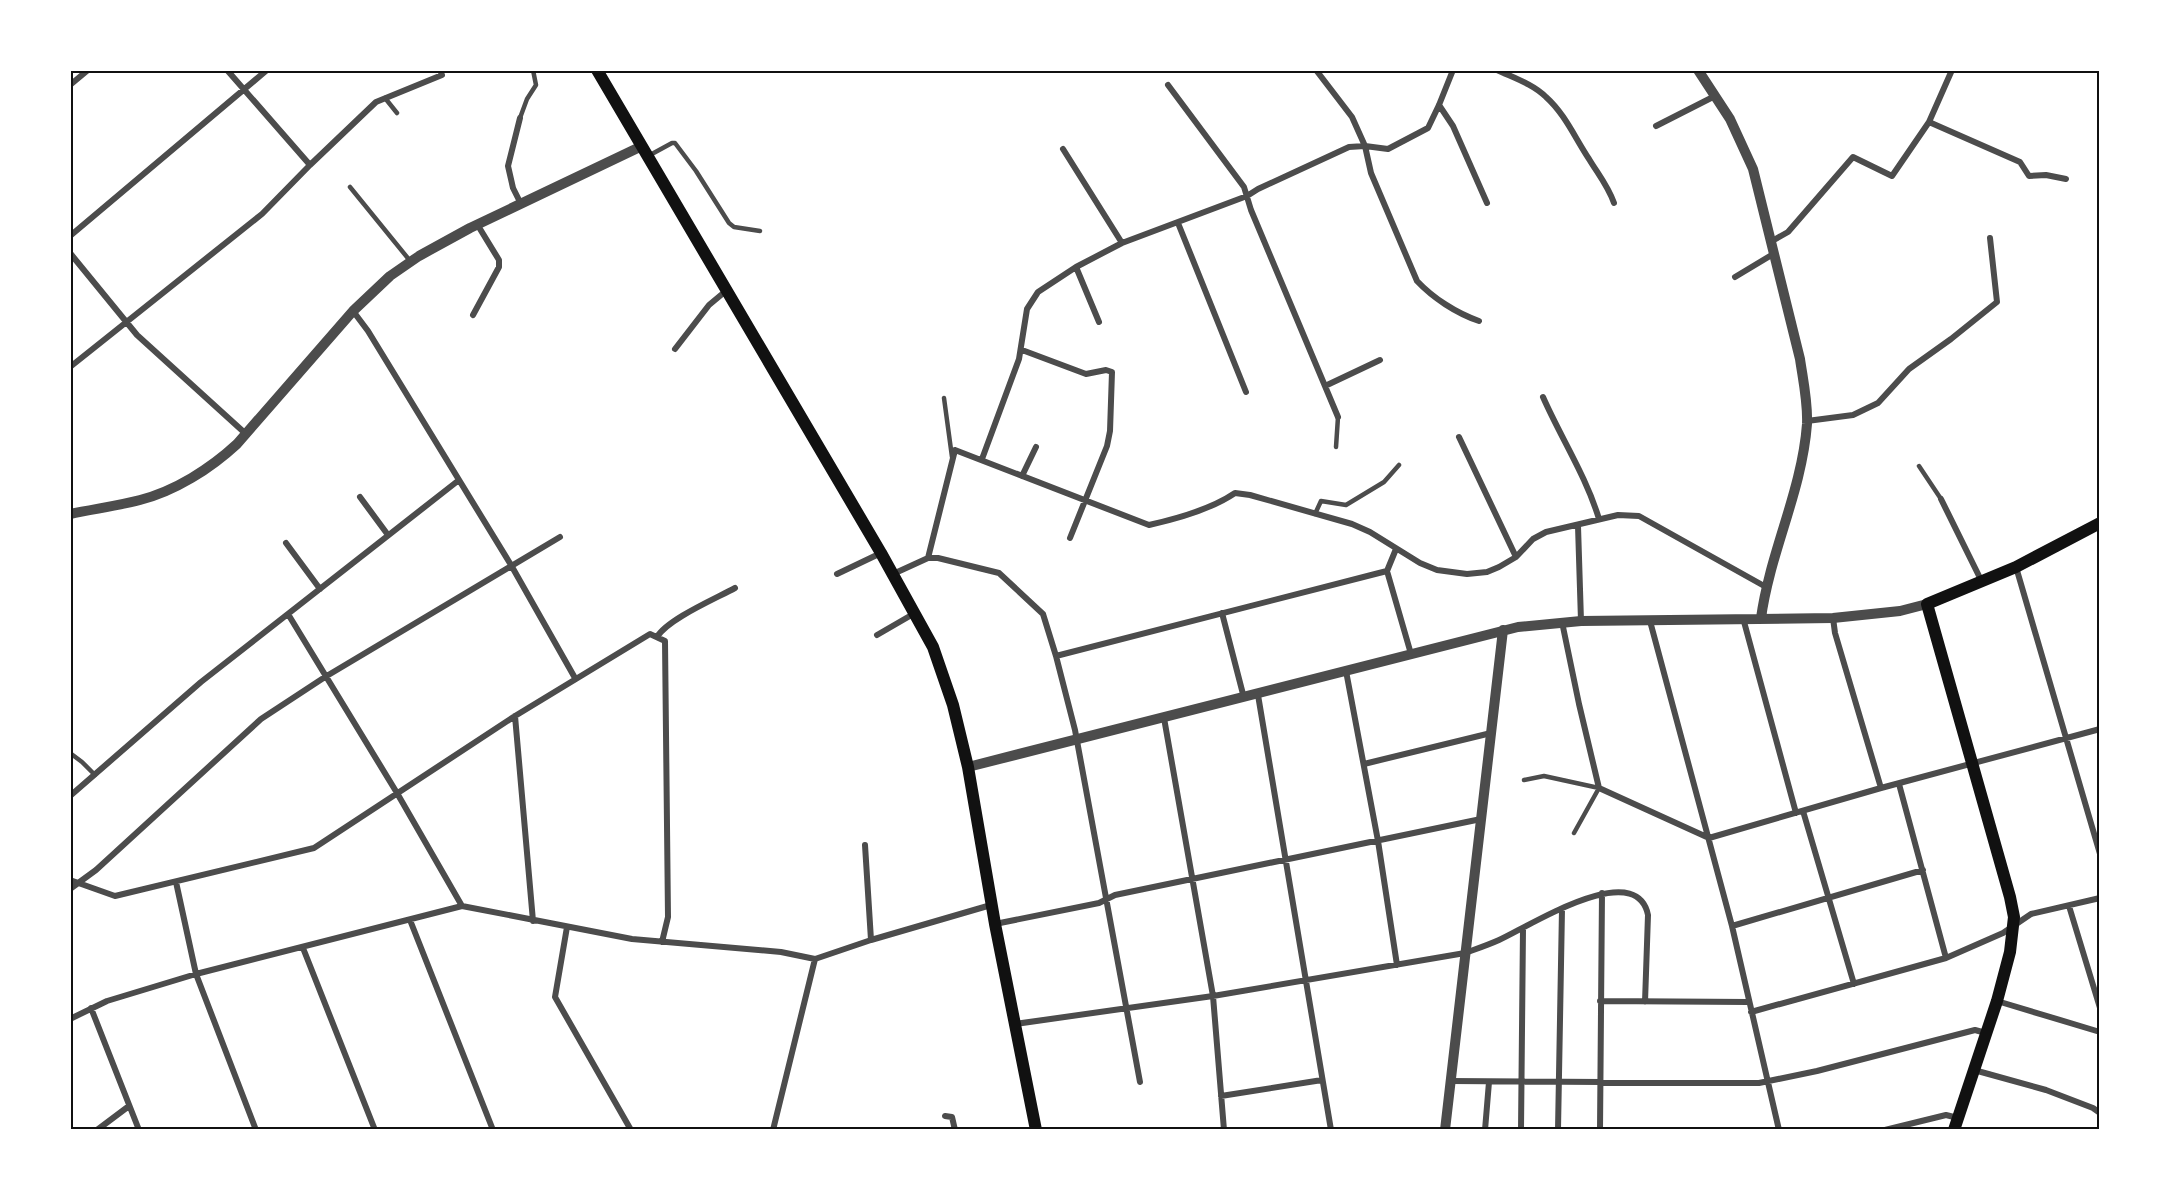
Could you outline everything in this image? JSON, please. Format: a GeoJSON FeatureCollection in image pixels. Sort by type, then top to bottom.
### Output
{"type":"FeatureCollection","features":[{"type":"Feature","properties":{"kind":"main road"},"geometry":{"type":"LineString","coordinates":[[597,70],[881,553],[933,647],[943,673],[968,767],[994,924],[1036,1130]]}},
{"type":"Feature","properties":{"kind":"main road"},"geometry":{"type":"LineString","coordinates":[[1956,1124],[1997,1000],[2010,952],[2014,925],[2010,897],[1927,604],[2016,567],[2099,526]]}},
{"type":"Feature","properties":{"kind":"street"},"geometry":{"type":"LineString","coordinates":[[70,85],[88,70]]}},
{"type":"Feature","properties":{"kind":"street"},"geometry":{"type":"LineString","coordinates":[[227,70],[310,165]]}},
{"type":"Feature","properties":{"kind":"street"},"geometry":{"type":"LineString","coordinates":[[70,236],[267,70]]}},
{"type":"Feature","properties":{"kind":"street"},"geometry":{"type":"LineString","coordinates":[[70,367],[262,214],[376,102],[442,75],[440,70]]}},
{"type":"Feature","properties":{"kind":"street"},"geometry":{"type":"LineString","coordinates":[[1316,70],[1352,117],[1365,146],[1371,173],[1417,280],[1429,293],[1479,321]]}},
{"type":"Feature","properties":{"kind":"street"},"geometry":{"type":"LineString","coordinates":[[982,459],[1022,350],[1027,309],[1038,292],[1076,267],[1122,243],[1247,196],[1349,147],[1365,146],[1388,149],[1428,128],[1453,70]]}},
{"type":"Feature","properties":{"kind":"street"},"geometry":{"type":"LineString","coordinates":[[1497,70],[1530,85],[1547,97],[1569,125],[1609,189],[1614,203]]}},
{"type":"Feature","properties":{"kind":"street"},"geometry":{"type":"LineString","coordinates":[[1698,70],[1730,119],[1753,169],[1800,359],[1805,389],[1807,421],[1800,471],[1766,587],[1761,618]]}},
{"type":"Feature","properties":{"kind":"street"},"geometry":{"type":"LineString","coordinates":[[1772,241],[1788,232],[1853,157],[1892,176],[1929,122],[1952,70]]}},
{"type":"Feature","properties":{"kind":"street"},"geometry":{"type":"LineString","coordinates":[[1168,85],[1244,187],[1251,210],[1338,417]]}},
{"type":"Feature","properties":{"kind":"street"},"geometry":{"type":"LineString","coordinates":[[1656,126],[1715,96]]}},
{"type":"Feature","properties":{"kind":"street"},"geometry":{"type":"LineString","coordinates":[[1439,105],[1453,126],[1487,203]]}},
{"type":"Feature","properties":{"kind":"street"},"geometry":{"type":"LineString","coordinates":[[520,118],[508,166],[513,188],[521,204]]}},
{"type":"Feature","properties":{"kind":"street"},"geometry":{"type":"LineString","coordinates":[[1929,122],[2020,162],[2029,176],[2046,175],[2066,179]]}},
{"type":"Feature","properties":{"kind":"street"},"geometry":{"type":"LineString","coordinates":[[1064,149],[1122,243]]}},
{"type":"Feature","properties":{"kind":"street"},"geometry":{"type":"LineString","coordinates":[[70,514],[140,500],[178,486],[226,454],[353,311],[390,276],[477,224],[645,151]]}},
{"type":"Feature","properties":{"kind":"street"},"geometry":{"type":"LineString","coordinates":[[1178,223],[1246,392]]}},
{"type":"Feature","properties":{"kind":"street"},"geometry":{"type":"LineString","coordinates":[[473,315],[500,267],[499,260],[477,224]]}},
{"type":"Feature","properties":{"kind":"street"},"geometry":{"type":"LineString","coordinates":[[1807,421],[1852,415],[1878,403],[1909,369],[1952,339],[1996,302],[1990,238]]}},
{"type":"Feature","properties":{"kind":"street"},"geometry":{"type":"LineString","coordinates":[[70,253],[137,335],[246,434]]}},
{"type":"Feature","properties":{"kind":"street"},"geometry":{"type":"LineString","coordinates":[[1735,277],[1774,253]]}},
{"type":"Feature","properties":{"kind":"street"},"geometry":{"type":"LineString","coordinates":[[1076,267],[1099,322]]}},
{"type":"Feature","properties":{"kind":"street"},"geometry":{"type":"LineString","coordinates":[[675,349],[709,305],[727,290]]}},
{"type":"Feature","properties":{"kind":"street"},"geometry":{"type":"LineString","coordinates":[[353,311],[368,331],[459,480],[575,678]]}},
{"type":"Feature","properties":{"kind":"street"},"geometry":{"type":"LineString","coordinates":[[1022,350],[1086,374],[1106,370],[1112,372],[1110,431],[1107,447],[1070,538]]}},
{"type":"Feature","properties":{"kind":"street"},"geometry":{"type":"LineString","coordinates":[[1325,386],[1380,360]]}},
{"type":"Feature","properties":{"kind":"street"},"geometry":{"type":"LineString","coordinates":[[1544,397],[1559,432],[1578,465],[1599,519]]}},
{"type":"Feature","properties":{"kind":"street"},"geometry":{"type":"LineString","coordinates":[[1459,437],[1516,557]]}},
{"type":"Feature","properties":{"kind":"street"},"geometry":{"type":"LineString","coordinates":[[1023,476],[1036,447]]}},
{"type":"Feature","properties":{"kind":"street"},"geometry":{"type":"LineString","coordinates":[[928,558],[955,450],[1149,525],[1226,499],[1235,493],[1315,513],[1370,532],[1396,549],[1437,570],[1459,573],[1487,572],[1516,557],[1533,539],[1546,532],[1618,515],[1639,516],[1766,587]]}},
{"type":"Feature","properties":{"kind":"street"},"geometry":{"type":"LineString","coordinates":[[70,796],[201,682],[459,480]]}},
{"type":"Feature","properties":{"kind":"street"},"geometry":{"type":"LineString","coordinates":[[360,497],[388,535]]}},
{"type":"Feature","properties":{"kind":"street"},"geometry":{"type":"LineString","coordinates":[[1941,499],[1982,582]]}},
{"type":"Feature","properties":{"kind":"street"},"geometry":{"type":"LineString","coordinates":[[1578,526],[1581,621]]}},
{"type":"Feature","properties":{"kind":"street"},"geometry":{"type":"LineString","coordinates":[[70,889],[96,870],[261,719],[325,677],[560,537]]}},
{"type":"Feature","properties":{"kind":"street"},"geometry":{"type":"LineString","coordinates":[[286,543],[320,589]]}},
{"type":"Feature","properties":{"kind":"street"},"geometry":{"type":"LineString","coordinates":[[1396,549],[1387,571],[1411,654]]}},
{"type":"Feature","properties":{"kind":"street"},"geometry":{"type":"LineString","coordinates":[[837,574],[881,553]]}},
{"type":"Feature","properties":{"kind":"street"},"geometry":{"type":"LineString","coordinates":[[893,574],[928,558],[938,558],[999,573],[1043,614],[1077,740],[1140,1082]]}},
{"type":"Feature","properties":{"kind":"street"},"geometry":{"type":"LineString","coordinates":[[2016,567],[2100,854]]}},
{"type":"Feature","properties":{"kind":"street"},"geometry":{"type":"LineString","coordinates":[[1056,656],[1387,571]]}},
{"type":"Feature","properties":{"kind":"street"},"geometry":{"type":"LineString","coordinates":[[657,637],[673,622],[735,588]]}},
{"type":"Feature","properties":{"kind":"street"},"geometry":{"type":"LineString","coordinates":[[968,767],[1258,695],[1503,630],[1581,621],[1833,618],[1900,611],[1927,604]]}},
{"type":"Feature","properties":{"kind":"street"},"geometry":{"type":"LineString","coordinates":[[877,636],[915,612]]}},
{"type":"Feature","properties":{"kind":"street"},"geometry":{"type":"LineString","coordinates":[[1222,613],[1244,698]]}},
{"type":"Feature","properties":{"kind":"street"},"geometry":{"type":"LineString","coordinates":[[288,614],[397,793],[462,906]]}},
{"type":"Feature","properties":{"kind":"street"},"geometry":{"type":"LineString","coordinates":[[1743,618],[1796,813]]}},
{"type":"Feature","properties":{"kind":"street"},"geometry":{"type":"LineString","coordinates":[[1833,618],[1835,633],[1881,788]]}},
{"type":"Feature","properties":{"kind":"street"},"geometry":{"type":"LineString","coordinates":[[1650,621],[1732,926],[1779,1130]]}},
{"type":"Feature","properties":{"kind":"street"},"geometry":{"type":"LineString","coordinates":[[1562,622],[1599,788],[1708,838],[1881,788],[2100,729]]}},
{"type":"Feature","properties":{"kind":"street"},"geometry":{"type":"LineString","coordinates":[[1445,1130],[1503,630]]}},
{"type":"Feature","properties":{"kind":"street"},"geometry":{"type":"LineString","coordinates":[[70,880],[115,896],[314,848],[515,716],[650,634],[665,641],[668,917],[662,942]]}},
{"type":"Feature","properties":{"kind":"street"},"geometry":{"type":"LineString","coordinates":[[1346,671],[1378,841],[1397,965]]}},
{"type":"Feature","properties":{"kind":"street"},"geometry":{"type":"LineString","coordinates":[[1258,695],[1331,1130]]}},
{"type":"Feature","properties":{"kind":"street"},"geometry":{"type":"LineString","coordinates":[[515,716],[533,921]]}},
{"type":"Feature","properties":{"kind":"street"},"geometry":{"type":"LineString","coordinates":[[1164,718],[1214,996],[1224,1130]]}},
{"type":"Feature","properties":{"kind":"street"},"geometry":{"type":"LineString","coordinates":[[1364,764],[1491,733]]}},
{"type":"Feature","properties":{"kind":"street"},"geometry":{"type":"LineString","coordinates":[[1899,784],[1946,958]]}},
{"type":"Feature","properties":{"kind":"street"},"geometry":{"type":"LineString","coordinates":[[1803,811],[1854,984]]}},
{"type":"Feature","properties":{"kind":"street"},"geometry":{"type":"LineString","coordinates":[[994,924],[1480,819]]}},
{"type":"Feature","properties":{"kind":"street"},"geometry":{"type":"LineString","coordinates":[[865,845],[872,940]]}},
{"type":"Feature","properties":{"kind":"street"},"geometry":{"type":"LineString","coordinates":[[1732,926],[1923,870]]}},
{"type":"Feature","properties":{"kind":"street"},"geometry":{"type":"LineString","coordinates":[[176,882],[196,974],[256,1130]]}},
{"type":"Feature","properties":{"kind":"street"},"geometry":{"type":"LineString","coordinates":[[1600,1130],[1602,893]]}},
{"type":"Feature","properties":{"kind":"street"},"geometry":{"type":"LineString","coordinates":[[1015,1024],[1214,996],[1465,953],[1497,941],[1562,909],[1602,893],[1627,893],[1641,900],[1647,908],[1645,1002]]}},
{"type":"Feature","properties":{"kind":"street"},"geometry":{"type":"LineString","coordinates":[[1751,1012],[1946,958],[2003,933],[2031,914],[2100,898]]}},
{"type":"Feature","properties":{"kind":"street"},"geometry":{"type":"LineString","coordinates":[[70,1019],[107,1001],[196,974],[462,906],[533,921],[662,942],[781,952],[815,959],[991,905]]}},
{"type":"Feature","properties":{"kind":"street"},"geometry":{"type":"LineString","coordinates":[[2069,906],[2099,1004]]}},
{"type":"Feature","properties":{"kind":"street"},"geometry":{"type":"LineString","coordinates":[[1558,1130],[1562,909]]}},
{"type":"Feature","properties":{"kind":"street"},"geometry":{"type":"LineString","coordinates":[[410,920],[493,1130]]}},
{"type":"Feature","properties":{"kind":"street"},"geometry":{"type":"LineString","coordinates":[[567,927],[555,997],[631,1130]]}},
{"type":"Feature","properties":{"kind":"street"},"geometry":{"type":"LineString","coordinates":[[1521,1130],[1523,928]]}},
{"type":"Feature","properties":{"kind":"street"},"geometry":{"type":"LineString","coordinates":[[303,948],[375,1130]]}},
{"type":"Feature","properties":{"kind":"street"},"geometry":{"type":"LineString","coordinates":[[773,1130],[815,959]]}},
{"type":"Feature","properties":{"kind":"street"},"geometry":{"type":"LineString","coordinates":[[1997,1000],[2100,1032]]}},
{"type":"Feature","properties":{"kind":"street"},"geometry":{"type":"LineString","coordinates":[[1600,1001],[1748,1002]]}},
{"type":"Feature","properties":{"kind":"street"},"geometry":{"type":"LineString","coordinates":[[91,1008],[139,1130]]}},
{"type":"Feature","properties":{"kind":"street"},"geometry":{"type":"LineString","coordinates":[[1450,1081],[1759,1083],[1816,1071],[1975,1030],[1987,1033]]}},
{"type":"Feature","properties":{"kind":"street"},"geometry":{"type":"LineString","coordinates":[[1974,1070],[2046,1090],[2093,1108],[2100,1113]]}},
{"type":"Feature","properties":{"kind":"street"},"geometry":{"type":"LineString","coordinates":[[1221,1096],[1322,1080]]}},
{"type":"Feature","properties":{"kind":"street"},"geometry":{"type":"LineString","coordinates":[[1485,1130],[1488,1082]]}},
{"type":"Feature","properties":{"kind":"street"},"geometry":{"type":"LineString","coordinates":[[97,1130],[129,1106]]}},
{"type":"Feature","properties":{"kind":"street"},"geometry":{"type":"LineString","coordinates":[[1886,1130],[1946,1115],[1956,1124]]}},
{"type":"Feature","properties":{"kind":"street"},"geometry":{"type":"LineString","coordinates":[[945,1116],[952,1117],[954,1130]]}},
{"type":"Feature","properties":{"kind":"lane"},"geometry":{"type":"LineString","coordinates":[[520,118],[526,99],[536,85],[533,70]]}},
{"type":"Feature","properties":{"kind":"lane"},"geometry":{"type":"LineString","coordinates":[[385,98],[397,113]]}},
{"type":"Feature","properties":{"kind":"lane"},"geometry":{"type":"LineString","coordinates":[[645,151],[675,143],[729,223],[734,227],[760,231]]}},
{"type":"Feature","properties":{"kind":"lane"},"geometry":{"type":"LineString","coordinates":[[350,187],[411,262]]}},
{"type":"Feature","properties":{"kind":"lane"},"geometry":{"type":"LineString","coordinates":[[944,398],[952,460]]}},
{"type":"Feature","properties":{"kind":"lane"},"geometry":{"type":"LineString","coordinates":[[1336,447],[1338,417]]}},
{"type":"Feature","properties":{"kind":"lane"},"geometry":{"type":"LineString","coordinates":[[1315,513],[1320,501],[1346,505],[1384,482],[1400,465]]}},
{"type":"Feature","properties":{"kind":"lane"},"geometry":{"type":"LineString","coordinates":[[1919,466],[1941,499]]}},
{"type":"Feature","properties":{"kind":"lane"},"geometry":{"type":"LineString","coordinates":[[70,753],[95,775]]}},
{"type":"Feature","properties":{"kind":"lane"},"geometry":{"type":"LineString","coordinates":[[1524,780],[1544,776],[1599,788],[1574,833]]}}]}
